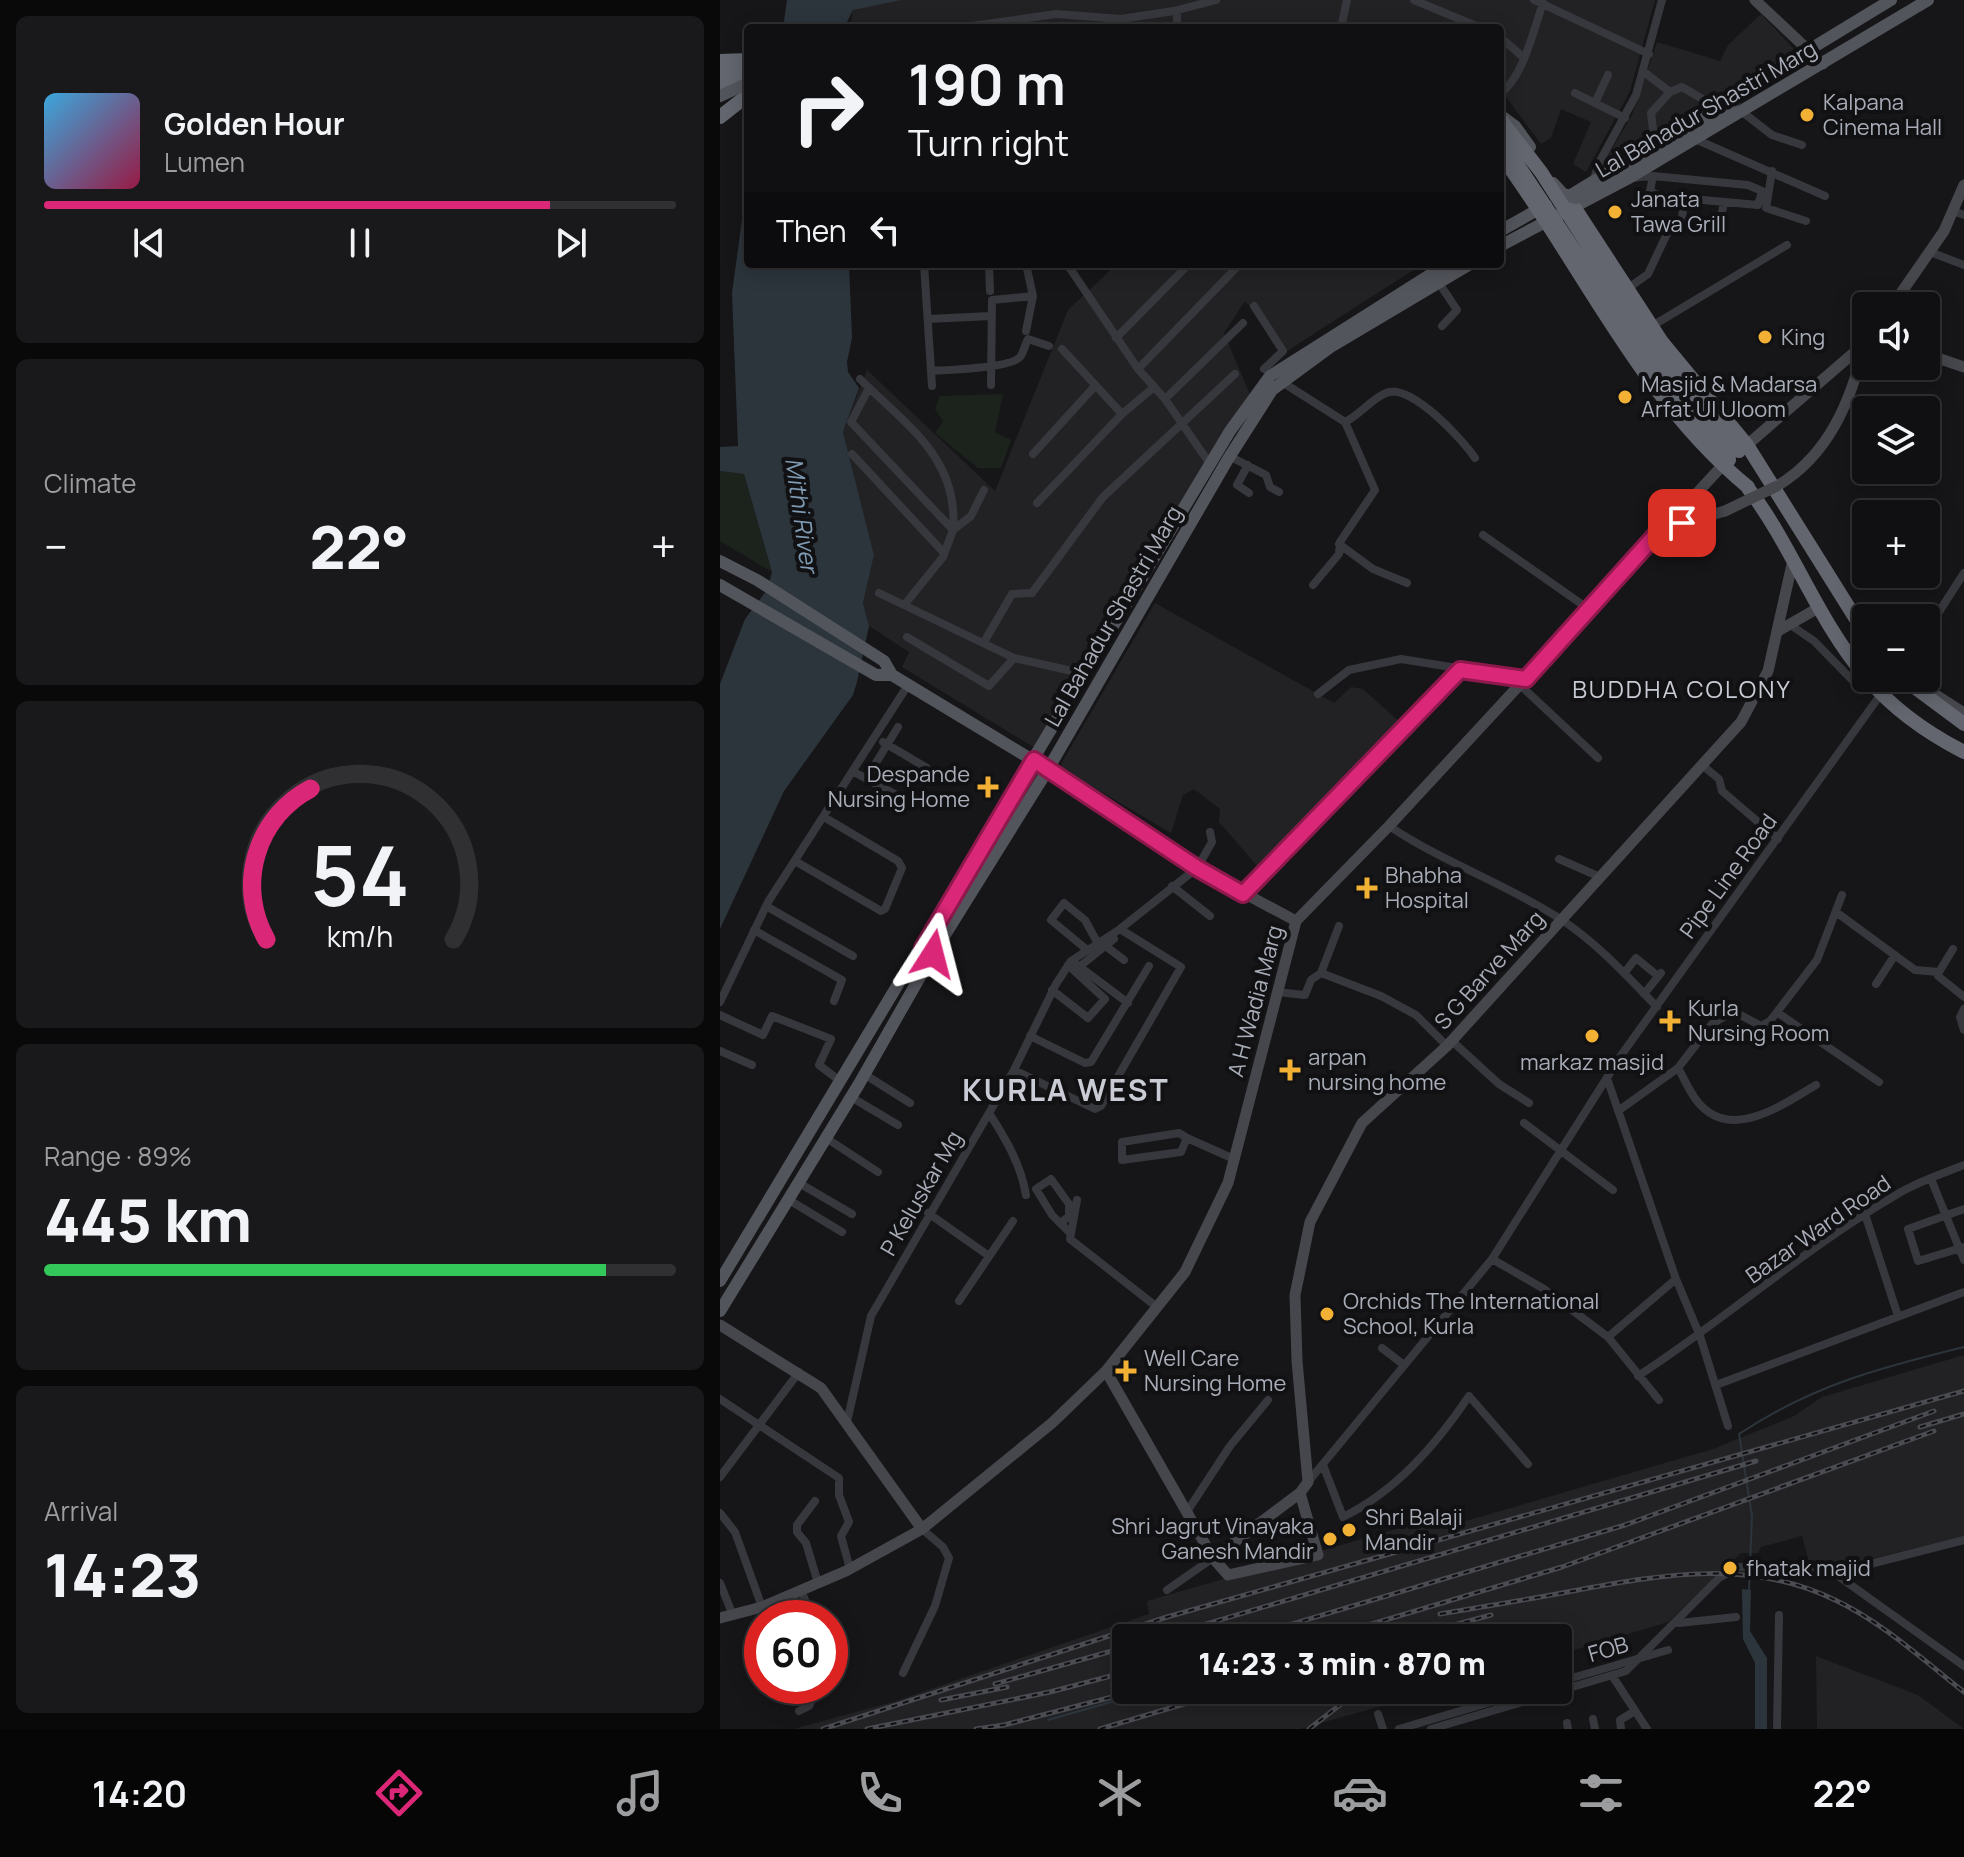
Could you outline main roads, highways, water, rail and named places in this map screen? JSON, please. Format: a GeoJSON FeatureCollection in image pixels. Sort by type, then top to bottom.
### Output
{"type":"FeatureCollection","features":[{"type":"Feature","properties":{"kind":"highway"},"geometry":{"type":"LineString","coordinates":[[720,61],[744,60]]}},
{"type":"Feature","properties":{"kind":"highway"},"geometry":{"type":"LineString","coordinates":[[720,71],[744,71]]}},
{"type":"Feature","properties":{"kind":"highway"},"geometry":{"type":"LineString","coordinates":[[720,84],[744,83]]}},
{"type":"Feature","properties":{"kind":"highway"},"geometry":{"type":"LineString","coordinates":[[720,95],[744,94]]}},
{"type":"Feature","properties":{"kind":"highway"},"geometry":{"type":"LineString","coordinates":[[720,117],[744,97]]}},
{"type":"Feature","properties":{"kind":"highway"},"geometry":{"type":"LineString","coordinates":[[1504,122],[1541,172],[1654,348],[1734,455]]}},
{"type":"Feature","properties":{"kind":"highway"},"geometry":{"type":"LineString","coordinates":[[1504,144],[1644,355],[1734,455]]}},
{"type":"Feature","properties":{"kind":"highway"},"geometry":{"type":"LineString","coordinates":[[1504,160],[1603,312],[1663,397],[1764,476],[1852,613]]}},
{"type":"Feature","properties":{"kind":"highway"},"geometry":{"type":"LineString","coordinates":[[1570,202],[1689,377],[1734,455],[1748,487],[1770,517],[1818,608],[1852,661]]}},
{"type":"Feature","properties":{"kind":"highway"},"geometry":{"type":"LineString","coordinates":[[1603,312],[1629,292]]}},
{"type":"Feature","properties":{"kind":"highway"},"geometry":{"type":"LineString","coordinates":[[1879,692],[1925,730],[1964,752]]}},
{"type":"Feature","properties":{"kind":"highway"},"geometry":{"type":"LineString","coordinates":[[1921,692],[1964,724]]}},
{"type":"Feature","properties":{"kind":"main road","name":"Lal Bahadur Shastri Marg"},"geometry":{"type":"LineString","coordinates":[[1570,202],[1592,183],[1891,0]]}},
{"type":"Feature","properties":{"kind":"main road","name":"Lal Bahadur Shastri Marg"},"geometry":{"type":"LineString","coordinates":[[1504,242],[1541,214],[1627,179],[1928,0]]}},
{"type":"Feature","properties":{"kind":"main road"},"geometry":{"type":"LineString","coordinates":[[720,95],[744,85]]}},
{"type":"Feature","properties":{"kind":"main road"},"geometry":{"type":"LineString","coordinates":[[1504,119],[1515,126],[1558,189],[1576,198],[1729,106],[1748,87]]}},
{"type":"Feature","properties":{"kind":"main road","name":"Lal Bahadur Shastri Marg"},"geometry":{"type":"LineString","coordinates":[[1504,230],[1526,223]]}},
{"type":"Feature","properties":{"kind":"main road","name":"Lal Bahadur Shastri Marg"},"geometry":{"type":"LineString","coordinates":[[720,1311],[862,1079],[987,839],[1210,464],[1254,398],[1279,371],[1332,346],[1423,286],[1443,268]]}},
{"type":"Feature","properties":{"kind":"main road","name":"Lal Bahadur Shastri Marg"},"geometry":{"type":"LineString","coordinates":[[1423,286],[1439,283],[1463,268]]}},
{"type":"Feature","properties":{"kind":"main road","name":"Lal Bahadur Shastri Marg"},"geometry":{"type":"LineString","coordinates":[[720,1281],[842,1079],[1001,848],[1229,456],[1272,390],[1279,371]]}},
{"type":"Feature","properties":{"kind":"main road"},"geometry":{"type":"LineString","coordinates":[[723,562],[757,580],[884,661],[892,675],[1034,760],[1047,771]]}},
{"type":"Feature","properties":{"kind":"main road"},"geometry":{"type":"LineString","coordinates":[[720,585],[876,675],[892,675]]}},
{"type":"Feature","properties":{"kind":"main road"},"geometry":{"type":"LineString","coordinates":[[987,839],[1001,848]]}},
{"type":"Feature","properties":{"kind":"main road"},"geometry":{"type":"LineString","coordinates":[[842,1079],[862,1079]]}},
{"type":"Feature","properties":{"kind":"water"},"geometry":{"type":"Polygon","coordinates":[[[787,0],[901,0],[853,10],[846,24],[784,24],[787,0]]]}},
{"type":"Feature","properties":{"kind":"water","name":"Mithi River"},"geometry":{"type":"Polygon","coordinates":[[[744,205],[744,268],[849,268],[852,338],[847,362],[848,372],[859,388],[843,432],[874,555],[863,603],[869,626],[853,695],[784,791],[720,929],[720,684],[745,619],[767,590],[772,572],[744,474],[720,471],[720,447],[738,446],[732,293],[744,205]]]}},
{"type":"Feature","properties":{"kind":"water"},"geometry":{"type":"Polygon","coordinates":[[[1742,1589],[1751,1590],[1750,1631],[1767,1658],[1767,1729],[1755,1729],[1755,1663],[1743,1639],[1742,1589]]]}},
{"type":"Feature","properties":{"kind":"waterway"},"geometry":{"type":"LineString","coordinates":[[1750,1565],[1752,1516],[1739,1434],[1820,1390],[1964,1347]]}},
{"type":"Feature","properties":{"kind":"waterway"},"geometry":{"type":"LineString","coordinates":[[1749,1589],[1750,1571]]}},
{"type":"Feature","properties":{"kind":"waterway"},"geometry":{"type":"LineString","coordinates":[[1048,1720],[1112,1702]]}},
{"type":"Feature","properties":{"kind":"railway"},"geometry":{"type":"LineString","coordinates":[[823,1729],[1167,1617],[1964,1391]]}},
{"type":"Feature","properties":{"kind":"railway"},"geometry":{"type":"LineString","coordinates":[[1292,1624],[1625,1525],[1934,1411]]}},
{"type":"Feature","properties":{"kind":"railway"},"geometry":{"type":"LineString","coordinates":[[1920,1427],[1964,1414]]}},
{"type":"Feature","properties":{"kind":"railway"},"geometry":{"type":"LineString","coordinates":[[1372,1624],[1562,1567],[1934,1431]]}},
{"type":"Feature","properties":{"kind":"railway"},"geometry":{"type":"LineString","coordinates":[[1206,1624],[1756,1461]]}},
{"type":"Feature","properties":{"kind":"railway"},"geometry":{"type":"LineString","coordinates":[[1440,1614],[1676,1575],[1740,1575],[1772,1579],[1804,1587],[1869,1619],[1964,1692]]}},
{"type":"Feature","properties":{"kind":"railway"},"geometry":{"type":"LineString","coordinates":[[1458,1624],[1491,1615]]}},
{"type":"Feature","properties":{"kind":"railway"},"geometry":{"type":"LineString","coordinates":[[995,1684],[1112,1651]]}},
{"type":"Feature","properties":{"kind":"railway"},"geometry":{"type":"LineString","coordinates":[[867,1729],[1050,1692],[1112,1676]]}},
{"type":"Feature","properties":{"kind":"railway"},"geometry":{"type":"LineString","coordinates":[[941,1700],[1007,1687]]}},
{"type":"Feature","properties":{"kind":"railway"},"geometry":{"type":"LineString","coordinates":[[976,1729],[1004,1725],[1112,1697]]}},
{"type":"Feature","properties":{"kind":"railway"},"geometry":{"type":"LineString","coordinates":[[1100,1729],[1184,1704]]}},
{"type":"Feature","properties":{"kind":"railway"},"geometry":{"type":"LineString","coordinates":[[1309,1729],[1341,1704]]}},
{"type":"Feature","properties":{"kind":"place","name":"Kalpana Cinema Hall"},"geometry":{"type":"Point","coordinates":[1807,115]}},
{"type":"Feature","properties":{"kind":"place","name":"Janata Tawa Grill"},"geometry":{"type":"Point","coordinates":[1615,212]}},
{"type":"Feature","properties":{"kind":"place","name":"King"},"geometry":{"type":"Point","coordinates":[1765,337]}},
{"type":"Feature","properties":{"kind":"place","name":"Masjid & Madarsa Arfat Ul Uloom"},"geometry":{"type":"Point","coordinates":[1625,397]}},
{"type":"Feature","properties":{"kind":"place","name":"Despande Nursing Home"},"geometry":{"type":"Point","coordinates":[988,787]}},
{"type":"Feature","properties":{"kind":"place","name":"Bhabha Hospital"},"geometry":{"type":"Point","coordinates":[1367,888]}},
{"type":"Feature","properties":{"kind":"place","name":"Kurla Nursing Room"},"geometry":{"type":"Point","coordinates":[1670,1021]}},
{"type":"Feature","properties":{"kind":"place","name":"markaz masjid"},"geometry":{"type":"Point","coordinates":[1592,1036]}},
{"type":"Feature","properties":{"kind":"place","name":"arpan nursing home"},"geometry":{"type":"Point","coordinates":[1290,1070]}},
{"type":"Feature","properties":{"kind":"place","name":"Orchids The International School, Kurla"},"geometry":{"type":"Point","coordinates":[1327,1314]}},
{"type":"Feature","properties":{"kind":"place","name":"Well Care Nursing Home"},"geometry":{"type":"Point","coordinates":[1126,1371]}},
{"type":"Feature","properties":{"kind":"place","name":"Shri Balaji Mandir"},"geometry":{"type":"Point","coordinates":[1349,1530]}},
{"type":"Feature","properties":{"kind":"place","name":"Shri Jagrut Vinayaka Ganesh Mandir"},"geometry":{"type":"Point","coordinates":[1330,1539]}},
{"type":"Feature","properties":{"kind":"place","name":"fhatak majid"},"geometry":{"type":"Point","coordinates":[1730,1568]}},
{"type":"Feature","properties":{"kind":"district","name":"BUDDHA COLONY"},"geometry":{"type":"Point","coordinates":[1682,690]}},
{"type":"Feature","properties":{"kind":"district","name":"KURLA WEST"},"geometry":{"type":"Point","coordinates":[1066,1091]}}]}
